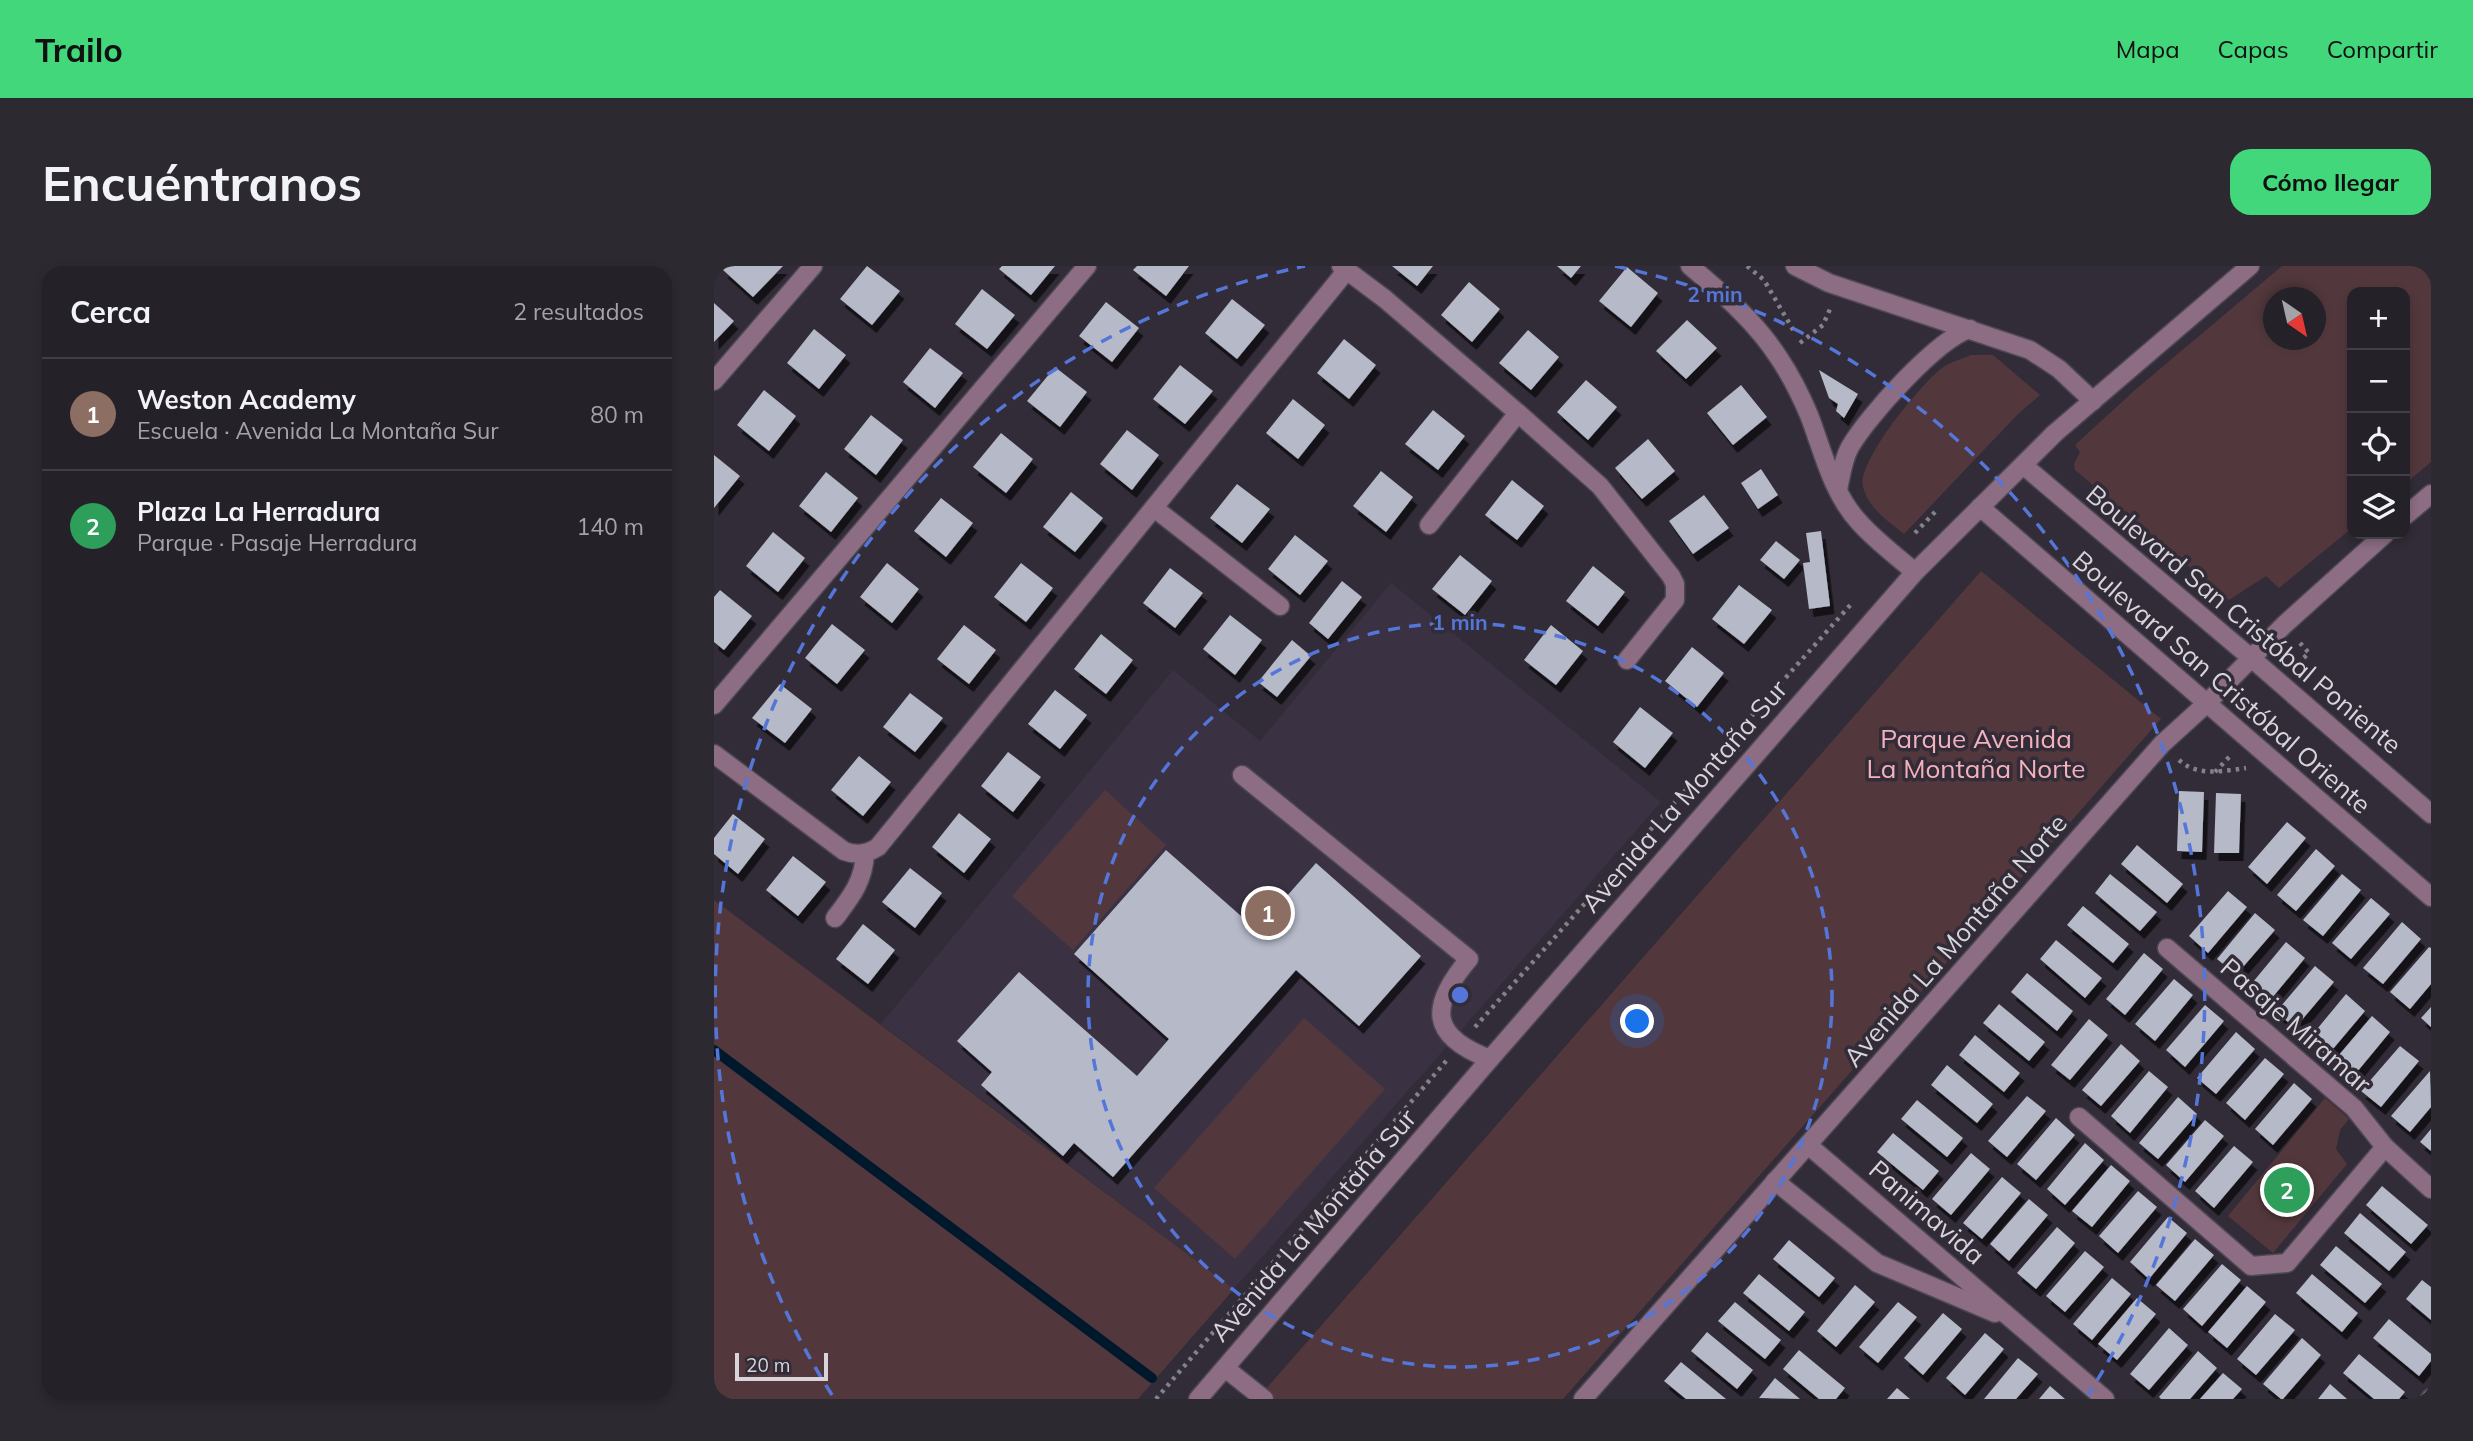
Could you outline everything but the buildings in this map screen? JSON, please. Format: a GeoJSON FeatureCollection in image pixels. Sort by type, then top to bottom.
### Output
{"type":"FeatureCollection","features":[{"type":"Feature","properties":{"kind":"street"},"geometry":{"type":"LineString","coordinates":[[714,382],[813,266]]}},
{"type":"Feature","properties":{"kind":"street"},"geometry":{"type":"LineString","coordinates":[[714,705],[1087,266]]}},
{"type":"Feature","properties":{"kind":"street"},"geometry":{"type":"LineString","coordinates":[[1690,266],[1744,314],[1779,357],[1796,386],[1838,489],[1857,521],[1914,572]]}},
{"type":"Feature","properties":{"kind":"street"},"geometry":{"type":"LineString","coordinates":[[1795,266],[1829,283],[2030,350],[2048,359],[2093,401]]}},
{"type":"Feature","properties":{"kind":"street","name":"Avenida La Montaña Sur"},"geometry":{"type":"LineString","coordinates":[[1198,1399],[1914,572],[1979,507],[2093,401],[2250,266]]}},
{"type":"Feature","properties":{"kind":"street"},"geometry":{"type":"LineString","coordinates":[[714,754],[844,851],[858,854],[878,847],[1154,508],[1344,268],[1385,299],[1600,486],[1647,544],[1675,584],[1675,600],[1627,660]]}},
{"type":"Feature","properties":{"kind":"street"},"geometry":{"type":"LineString","coordinates":[[1838,489],[1848,450],[1874,411],[1956,333],[1969,329]]}},
{"type":"Feature","properties":{"kind":"street"},"geometry":{"type":"LineString","coordinates":[[1429,525],[1518,413]]}},
{"type":"Feature","properties":{"kind":"street","name":"Boulevard San Cristóbal Poniente"},"geometry":{"type":"LineString","coordinates":[[2023,465],[2431,814]]}},
{"type":"Feature","properties":{"kind":"street"},"geometry":{"type":"LineString","coordinates":[[2410,512],[2431,494]]}},
{"type":"Feature","properties":{"kind":"street","name":"Boulevard San Cristóbal Oriente"},"geometry":{"type":"LineString","coordinates":[[1979,507],[2431,897]]}},
{"type":"Feature","properties":{"kind":"street"},"geometry":{"type":"LineString","coordinates":[[1154,508],[1280,606]]}},
{"type":"Feature","properties":{"kind":"street","name":"Avenida La Montaña Norte"},"geometry":{"type":"LineString","coordinates":[[1583,1399],[2162,744],[2206,704],[2250,657],[2380,539]]}},
{"type":"Feature","properties":{"kind":"street"},"geometry":{"type":"LineString","coordinates":[[1242,775],[1469,959],[1450,983],[1443,1001],[1444,1026],[1447,1034],[1459,1046],[1490,1059]]}},
{"type":"Feature","properties":{"kind":"street"},"geometry":{"type":"LineString","coordinates":[[835,918],[858,887],[865,868],[866,853]]}},
{"type":"Feature","properties":{"kind":"street","name":"Pasaje Miramar"},"geometry":{"type":"LineString","coordinates":[[2167,948],[2354,1108],[2385,1147],[2431,1189]]}},
{"type":"Feature","properties":{"kind":"street"},"geometry":{"type":"LineString","coordinates":[[2080,1117],[2251,1266],[2287,1263],[2385,1147]]}},
{"type":"Feature","properties":{"kind":"street","name":"Panimavida"},"geometry":{"type":"LineString","coordinates":[[1808,1145],[2105,1399]]}},
{"type":"Feature","properties":{"kind":"street","name":"Panimavida"},"geometry":{"type":"LineString","coordinates":[[1775,1181],[1877,1263],[2011,1319]]}},
{"type":"Feature","properties":{"kind":"street"},"geometry":{"type":"LineString","coordinates":[[1224,1368],[1264,1399]]}},
{"type":"Feature","properties":{"kind":"path"},"geometry":{"type":"LineString","coordinates":[[1747,266],[1764,280]]}},
{"type":"Feature","properties":{"kind":"path"},"geometry":{"type":"LineString","coordinates":[[1800,343],[1823,325],[1835,299]]}},
{"type":"Feature","properties":{"kind":"path"},"geometry":{"type":"LineString","coordinates":[[1896,555],[1936,511]]}},
{"type":"Feature","properties":{"kind":"path"},"geometry":{"type":"LineString","coordinates":[[1156,1399],[1459,1046],[1860,594]]}},
{"type":"Feature","properties":{"kind":"path"},"geometry":{"type":"LineString","coordinates":[[2305,677],[2299,662],[2309,653]]}},
{"type":"Feature","properties":{"kind":"path"},"geometry":{"type":"LineString","coordinates":[[2189,769],[2215,772]]}},
{"type":"Feature","properties":{"kind":"shaded area"},"geometry":{"type":"Polygon","coordinates":[[[1391,583],[1661,802],[1234,1289],[881,1024],[1173,670],[1260,741],[1391,583]]]}},
{"type":"Feature","properties":{"kind":"green space"},"geometry":{"type":"Polygon","coordinates":[[[2282,266],[2431,266],[2431,462],[2410,480],[2410,287],[2347,287],[2347,532],[2279,588],[2266,576],[2229,600],[2075,470],[2074,464],[2080,452],[2075,445],[2135,390],[2282,266]]]}},
{"type":"Feature","properties":{"kind":"green space"},"geometry":{"type":"Polygon","coordinates":[[[1971,355],[1993,355],[2040,395],[2018,414],[1904,534],[1870,502],[1863,487],[1864,475],[1880,442],[1920,390],[1942,368],[1971,355]]]}},
{"type":"Feature","properties":{"kind":"green space","name":"Parque Avenida La Montaña Norte"},"geometry":{"type":"Polygon","coordinates":[[[1981,571],[2161,719],[1563,1399],[1257,1399],[1981,571]]]}},
{"type":"Feature","properties":{"kind":"green space"},"geometry":{"type":"Polygon","coordinates":[[[1105,790],[1166,845],[1073,950],[1012,896],[1105,790]]]}},
{"type":"Feature","properties":{"kind":"green space"},"geometry":{"type":"Polygon","coordinates":[[[714,900],[1234,1289],[1138,1399],[714,1399],[714,900]]]}},
{"type":"Feature","properties":{"kind":"green space"},"geometry":{"type":"Polygon","coordinates":[[[1304,1018],[1385,1089],[1235,1259],[1154,1188],[1304,1018]]]}},
{"type":"Feature","properties":{"kind":"green space"},"geometry":{"type":"Polygon","coordinates":[[[2325,1098],[2349,1119],[2340,1130],[2336,1149],[2347,1164],[2273,1253],[2228,1216],[2325,1098]]]}},
{"type":"Feature","properties":{"kind":"waterway"},"geometry":{"type":"LineString","coordinates":[[714,1050],[1152,1378]]}},
{"type":"Feature","properties":{"kind":"place","name":"Weston Academy"},"geometry":{"type":"Point","coordinates":[1268,913]}},
{"type":"Feature","properties":{"kind":"place","name":"Plaza La Herradura"},"geometry":{"type":"Point","coordinates":[2287,1190]}}]}
